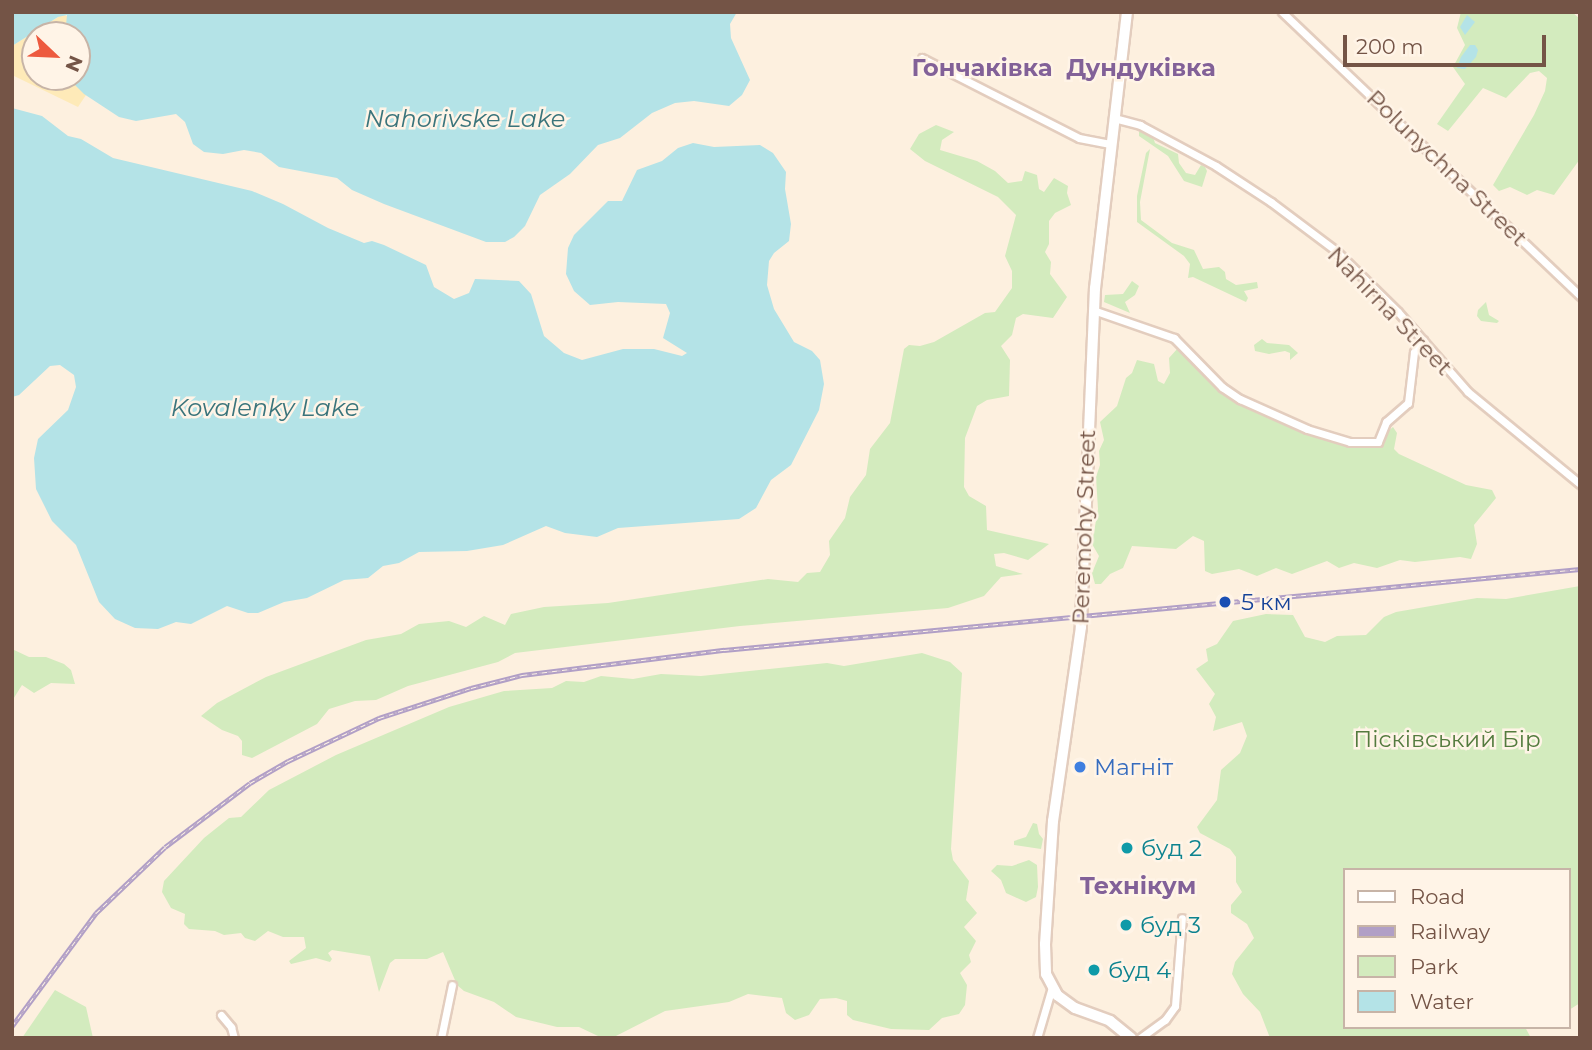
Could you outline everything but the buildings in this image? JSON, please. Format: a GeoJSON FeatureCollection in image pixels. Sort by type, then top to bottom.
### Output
{"type":"FeatureCollection","features":[{"type":"Feature","properties":{"kind":"street","name":"Peremohy Street"},"geometry":{"type":"LineString","coordinates":[[1037,1038],[1052,988],[1045,959],[1054,810],[1081,627],[1093,310],[1127,12]]}},
{"type":"Feature","properties":{"kind":"street","name":"Polunychna Street"},"geometry":{"type":"LineString","coordinates":[[1282,12],[1580,296]]}},
{"type":"Feature","properties":{"kind":"street"},"geometry":{"type":"LineString","coordinates":[[922,58],[1079,138],[1111,144]]}},
{"type":"Feature","properties":{"kind":"street","name":"Nahirna Street"},"geometry":{"type":"LineString","coordinates":[[1114,118],[1144,127],[1216,166],[1286,212],[1348,261],[1468,392],[1580,484]]}},
{"type":"Feature","properties":{"kind":"street"},"geometry":{"type":"LineString","coordinates":[[1093,310],[1174,338],[1222,387],[1248,403],[1307,429],[1350,442],[1378,442],[1384,425],[1408,403],[1414,352],[1423,340]]}},
{"type":"Feature","properties":{"kind":"street"},"geometry":{"type":"LineString","coordinates":[[1140,1038],[1165,1020],[1175,1006],[1182,918]]}},
{"type":"Feature","properties":{"kind":"street"},"geometry":{"type":"LineString","coordinates":[[441,1038],[452,985]]}},
{"type":"Feature","properties":{"kind":"street"},"geometry":{"type":"LineString","coordinates":[[1052,988],[1068,1004],[1110,1021],[1131,1038]]}},
{"type":"Feature","properties":{"kind":"street"},"geometry":{"type":"LineString","coordinates":[[221,1015],[234,1038]]}},
{"type":"Feature","properties":{"kind":"green space"},"geometry":{"type":"Polygon","coordinates":[[[1461,12],[1572,12],[1580,19],[1580,159],[1554,195],[1537,190],[1527,195],[1510,187],[1499,191],[1493,185],[1545,91],[1547,78],[1539,71],[1530,73],[1506,98],[1483,88],[1448,131],[1437,124],[1465,84],[1453,67],[1465,45],[1457,28],[1461,12]]]}},
{"type":"Feature","properties":{"kind":"green space"},"geometry":{"type":"Polygon","coordinates":[[[936,125],[954,132],[942,140],[940,150],[977,161],[995,171],[1008,183],[1022,181],[1025,171],[1037,175],[1039,189],[1044,192],[1054,178],[1068,186],[1071,205],[1055,213],[1049,221],[1049,244],[1045,252],[1051,262],[1050,274],[1067,297],[1053,318],[1023,314],[1016,318],[1012,335],[1001,346],[1010,360],[1009,396],[987,400],[977,406],[965,438],[964,487],[969,496],[986,506],[987,530],[1049,544],[1028,560],[1004,553],[994,554],[996,566],[1023,574],[1001,577],[984,596],[948,608],[740,626],[515,653],[498,662],[408,686],[376,700],[355,701],[329,709],[317,724],[252,758],[242,755],[242,741],[238,736],[222,730],[201,716],[217,703],[266,677],[366,640],[401,634],[419,624],[449,621],[466,627],[484,616],[505,625],[511,614],[544,607],[608,603],[768,579],[798,582],[807,573],[820,572],[830,555],[829,541],[845,518],[850,497],[866,475],[870,449],[890,423],[904,349],[909,345],[920,346],[934,342],[985,313],[995,312],[1012,288],[1012,271],[1005,256],[1016,215],[998,197],[925,161],[910,149],[919,134],[936,125]]]}},
{"type":"Feature","properties":{"kind":"green space"},"geometry":{"type":"Polygon","coordinates":[[[1143,130],[1152,134],[1155,143],[1178,154],[1179,163],[1186,173],[1195,175],[1201,165],[1205,167],[1207,171],[1202,187],[1184,181],[1168,156],[1139,136],[1139,132],[1143,130]]]}},
{"type":"Feature","properties":{"kind":"green space"},"geometry":{"type":"Polygon","coordinates":[[[1150,149],[1140,202],[1141,220],[1172,243],[1194,250],[1203,269],[1219,267],[1225,272],[1226,279],[1236,285],[1257,282],[1258,288],[1244,291],[1248,298],[1246,302],[1193,277],[1188,278],[1190,264],[1184,256],[1137,222],[1137,196],[1146,153],[1150,149]]]}},
{"type":"Feature","properties":{"kind":"green space"},"geometry":{"type":"Polygon","coordinates":[[[1132,281],[1139,286],[1135,295],[1125,302],[1130,313],[1104,302],[1105,295],[1123,294],[1132,281]]]}},
{"type":"Feature","properties":{"kind":"green space"},"geometry":{"type":"Polygon","coordinates":[[[1486,302],[1489,315],[1499,321],[1497,323],[1481,321],[1477,316],[1478,310],[1486,302]]]}},
{"type":"Feature","properties":{"kind":"green space"},"geometry":{"type":"Polygon","coordinates":[[[1262,339],[1267,343],[1289,345],[1298,353],[1290,360],[1290,353],[1285,351],[1269,354],[1255,351],[1254,345],[1262,339]]]}},
{"type":"Feature","properties":{"kind":"green space"},"geometry":{"type":"Polygon","coordinates":[[[1178,348],[1208,378],[1277,412],[1298,427],[1373,444],[1393,427],[1397,433],[1394,449],[1399,454],[1466,485],[1492,490],[1496,498],[1474,525],[1477,544],[1471,559],[1460,557],[1415,562],[1400,560],[1377,568],[1354,563],[1339,568],[1327,561],[1292,574],[1276,568],[1257,576],[1239,569],[1212,574],[1205,571],[1204,541],[1193,536],[1176,549],[1132,546],[1123,568],[1110,574],[1101,584],[1095,584],[1092,573],[1099,556],[1092,544],[1098,509],[1096,477],[1100,465],[1099,451],[1104,440],[1100,422],[1117,406],[1126,378],[1132,373],[1137,360],[1154,364],[1158,381],[1164,384],[1170,373],[1169,358],[1178,348]]]}},
{"type":"Feature","properties":{"kind":"green space","name":"Пісківський Бір"},"geometry":{"type":"Polygon","coordinates":[[[1580,586],[1580,1003],[1571,1009],[1571,868],[1344,868],[1344,1029],[1526,1029],[1531,1038],[1270,1038],[1260,1012],[1243,994],[1232,974],[1235,962],[1254,938],[1247,924],[1231,913],[1231,905],[1242,892],[1236,882],[1236,857],[1230,849],[1200,833],[1197,827],[1217,800],[1221,770],[1240,753],[1247,736],[1242,722],[1213,731],[1216,717],[1209,704],[1215,694],[1196,669],[1208,661],[1206,649],[1217,644],[1233,621],[1266,614],[1293,615],[1305,637],[1325,642],[1337,636],[1366,635],[1384,617],[1396,612],[1477,598],[1506,599],[1580,586]]]}},
{"type":"Feature","properties":{"kind":"green space"},"geometry":{"type":"Polygon","coordinates":[[[12,649],[29,657],[46,657],[64,664],[71,670],[75,684],[51,683],[34,693],[22,685],[12,701],[12,649]]]}},
{"type":"Feature","properties":{"kind":"green space"},"geometry":{"type":"Polygon","coordinates":[[[922,653],[950,662],[962,673],[951,849],[953,860],[969,881],[966,900],[977,913],[964,927],[976,941],[969,955],[971,962],[960,973],[967,985],[965,1005],[959,1014],[942,1018],[929,1030],[891,1029],[853,1020],[847,1015],[847,1001],[836,998],[820,999],[809,1015],[795,1020],[786,1013],[782,998],[748,994],[729,1002],[665,1011],[614,1037],[598,1036],[579,1027],[557,1027],[516,1017],[494,1002],[464,991],[457,985],[443,952],[427,959],[395,959],[390,963],[379,992],[370,956],[332,950],[328,953],[332,959],[330,962],[316,958],[291,964],[289,961],[306,948],[304,937],[283,937],[268,931],[255,941],[245,938],[241,933],[224,935],[215,931],[189,929],[184,924],[185,914],[171,908],[162,892],[164,881],[204,838],[229,818],[241,817],[269,790],[336,755],[449,707],[504,691],[552,688],[566,681],[584,682],[601,676],[633,679],[661,674],[701,676],[827,663],[844,666],[922,653]]]}},
{"type":"Feature","properties":{"kind":"green space"},"geometry":{"type":"Polygon","coordinates":[[[1033,823],[1037,824],[1043,839],[1041,849],[1014,845],[1014,841],[1026,837],[1033,823]]]}},
{"type":"Feature","properties":{"kind":"green space"},"geometry":{"type":"Polygon","coordinates":[[[1029,860],[1037,865],[1038,887],[1036,897],[1026,902],[1006,893],[1001,880],[991,871],[997,865],[1012,866],[1029,860]]]}},
{"type":"Feature","properties":{"kind":"green space"},"geometry":{"type":"Polygon","coordinates":[[[55,990],[86,1007],[93,1038],[22,1038],[55,990]]]}},
{"type":"Feature","properties":{"kind":"sand"},"geometry":{"type":"Polygon","coordinates":[[[63,14],[68,17],[67,21],[52,21],[63,14]]]}},
{"type":"Feature","properties":{"kind":"sand"},"geometry":{"type":"Polygon","coordinates":[[[21,40],[21,79],[12,75],[12,46],[21,40]]]}},
{"type":"Feature","properties":{"kind":"sand"},"geometry":{"type":"Polygon","coordinates":[[[45,91],[82,91],[86,95],[78,107],[45,91]]]}},
{"type":"Feature","properties":{"kind":"water","name":"Nahorivske Lake"},"geometry":{"type":"Polygon","coordinates":[[[12,12],[737,12],[730,24],[731,38],[750,80],[742,95],[729,106],[694,101],[675,103],[652,113],[620,138],[598,145],[570,174],[540,195],[525,226],[514,237],[505,242],[486,242],[384,204],[352,190],[337,178],[279,167],[261,153],[244,150],[223,154],[204,152],[193,144],[185,122],[176,114],[136,121],[119,117],[81,91],[91,91],[91,21],[66,21],[67,15],[52,21],[21,21],[21,40],[12,46],[12,12]]]}},
{"type":"Feature","properties":{"kind":"water"},"geometry":{"type":"Polygon","coordinates":[[[1467,15],[1475,22],[1465,35],[1460,27],[1467,15]]]}},
{"type":"Feature","properties":{"kind":"water"},"geometry":{"type":"Polygon","coordinates":[[[1470,45],[1475,45],[1478,50],[1476,57],[1465,69],[1457,68],[1470,45]]]}},
{"type":"Feature","properties":{"kind":"water","name":"Kovalenky Lake"},"geometry":{"type":"Polygon","coordinates":[[[12,108],[42,116],[68,136],[81,139],[113,158],[252,191],[364,243],[372,241],[384,245],[426,265],[434,287],[454,299],[469,293],[475,279],[519,281],[531,294],[544,336],[564,353],[582,360],[623,349],[654,349],[682,356],[687,353],[663,338],[670,313],[666,304],[618,302],[590,305],[574,291],[566,274],[568,248],[574,235],[608,201],[622,201],[637,170],[662,161],[678,148],[693,143],[714,147],[760,145],[773,153],[786,172],[785,189],[791,224],[789,241],[774,253],[769,261],[767,285],[774,309],[794,342],[812,351],[820,360],[824,384],[819,410],[791,465],[771,480],[756,508],[739,519],[618,528],[597,537],[565,533],[546,526],[503,545],[467,551],[419,552],[399,563],[383,566],[368,578],[344,580],[307,598],[284,602],[258,613],[248,613],[227,606],[191,624],[176,622],[158,629],[135,628],[115,619],[99,602],[76,545],[52,521],[36,489],[34,458],[38,439],[68,410],[76,387],[74,375],[60,365],[50,366],[19,395],[12,397],[12,108]]]}},
{"type":"Feature","properties":{"kind":"railway"},"geometry":{"type":"LineString","coordinates":[[12,1026],[96,913],[165,847],[250,783],[288,761],[379,718],[471,688],[522,675],[724,650],[1580,569]]}},
{"type":"Feature","properties":{"kind":"place","name":"5 км"},"geometry":{"type":"Point","coordinates":[1225,602]}},
{"type":"Feature","properties":{"kind":"place","name":"Магніт"},"geometry":{"type":"Point","coordinates":[1080,767]}},
{"type":"Feature","properties":{"kind":"place","name":"буд 2"},"geometry":{"type":"Point","coordinates":[1127,848]}},
{"type":"Feature","properties":{"kind":"place","name":"буд 3"},"geometry":{"type":"Point","coordinates":[1126,925]}},
{"type":"Feature","properties":{"kind":"place","name":"буд 4"},"geometry":{"type":"Point","coordinates":[1094,970]}},
{"type":"Feature","properties":{"kind":"district","name":"Гончаківка"},"geometry":{"type":"Point","coordinates":[982,68]}},
{"type":"Feature","properties":{"kind":"district","name":"Дундуківка"},"geometry":{"type":"Point","coordinates":[1141,68]}},
{"type":"Feature","properties":{"kind":"district","name":"Технікум"},"geometry":{"type":"Point","coordinates":[1138,886]}}]}
